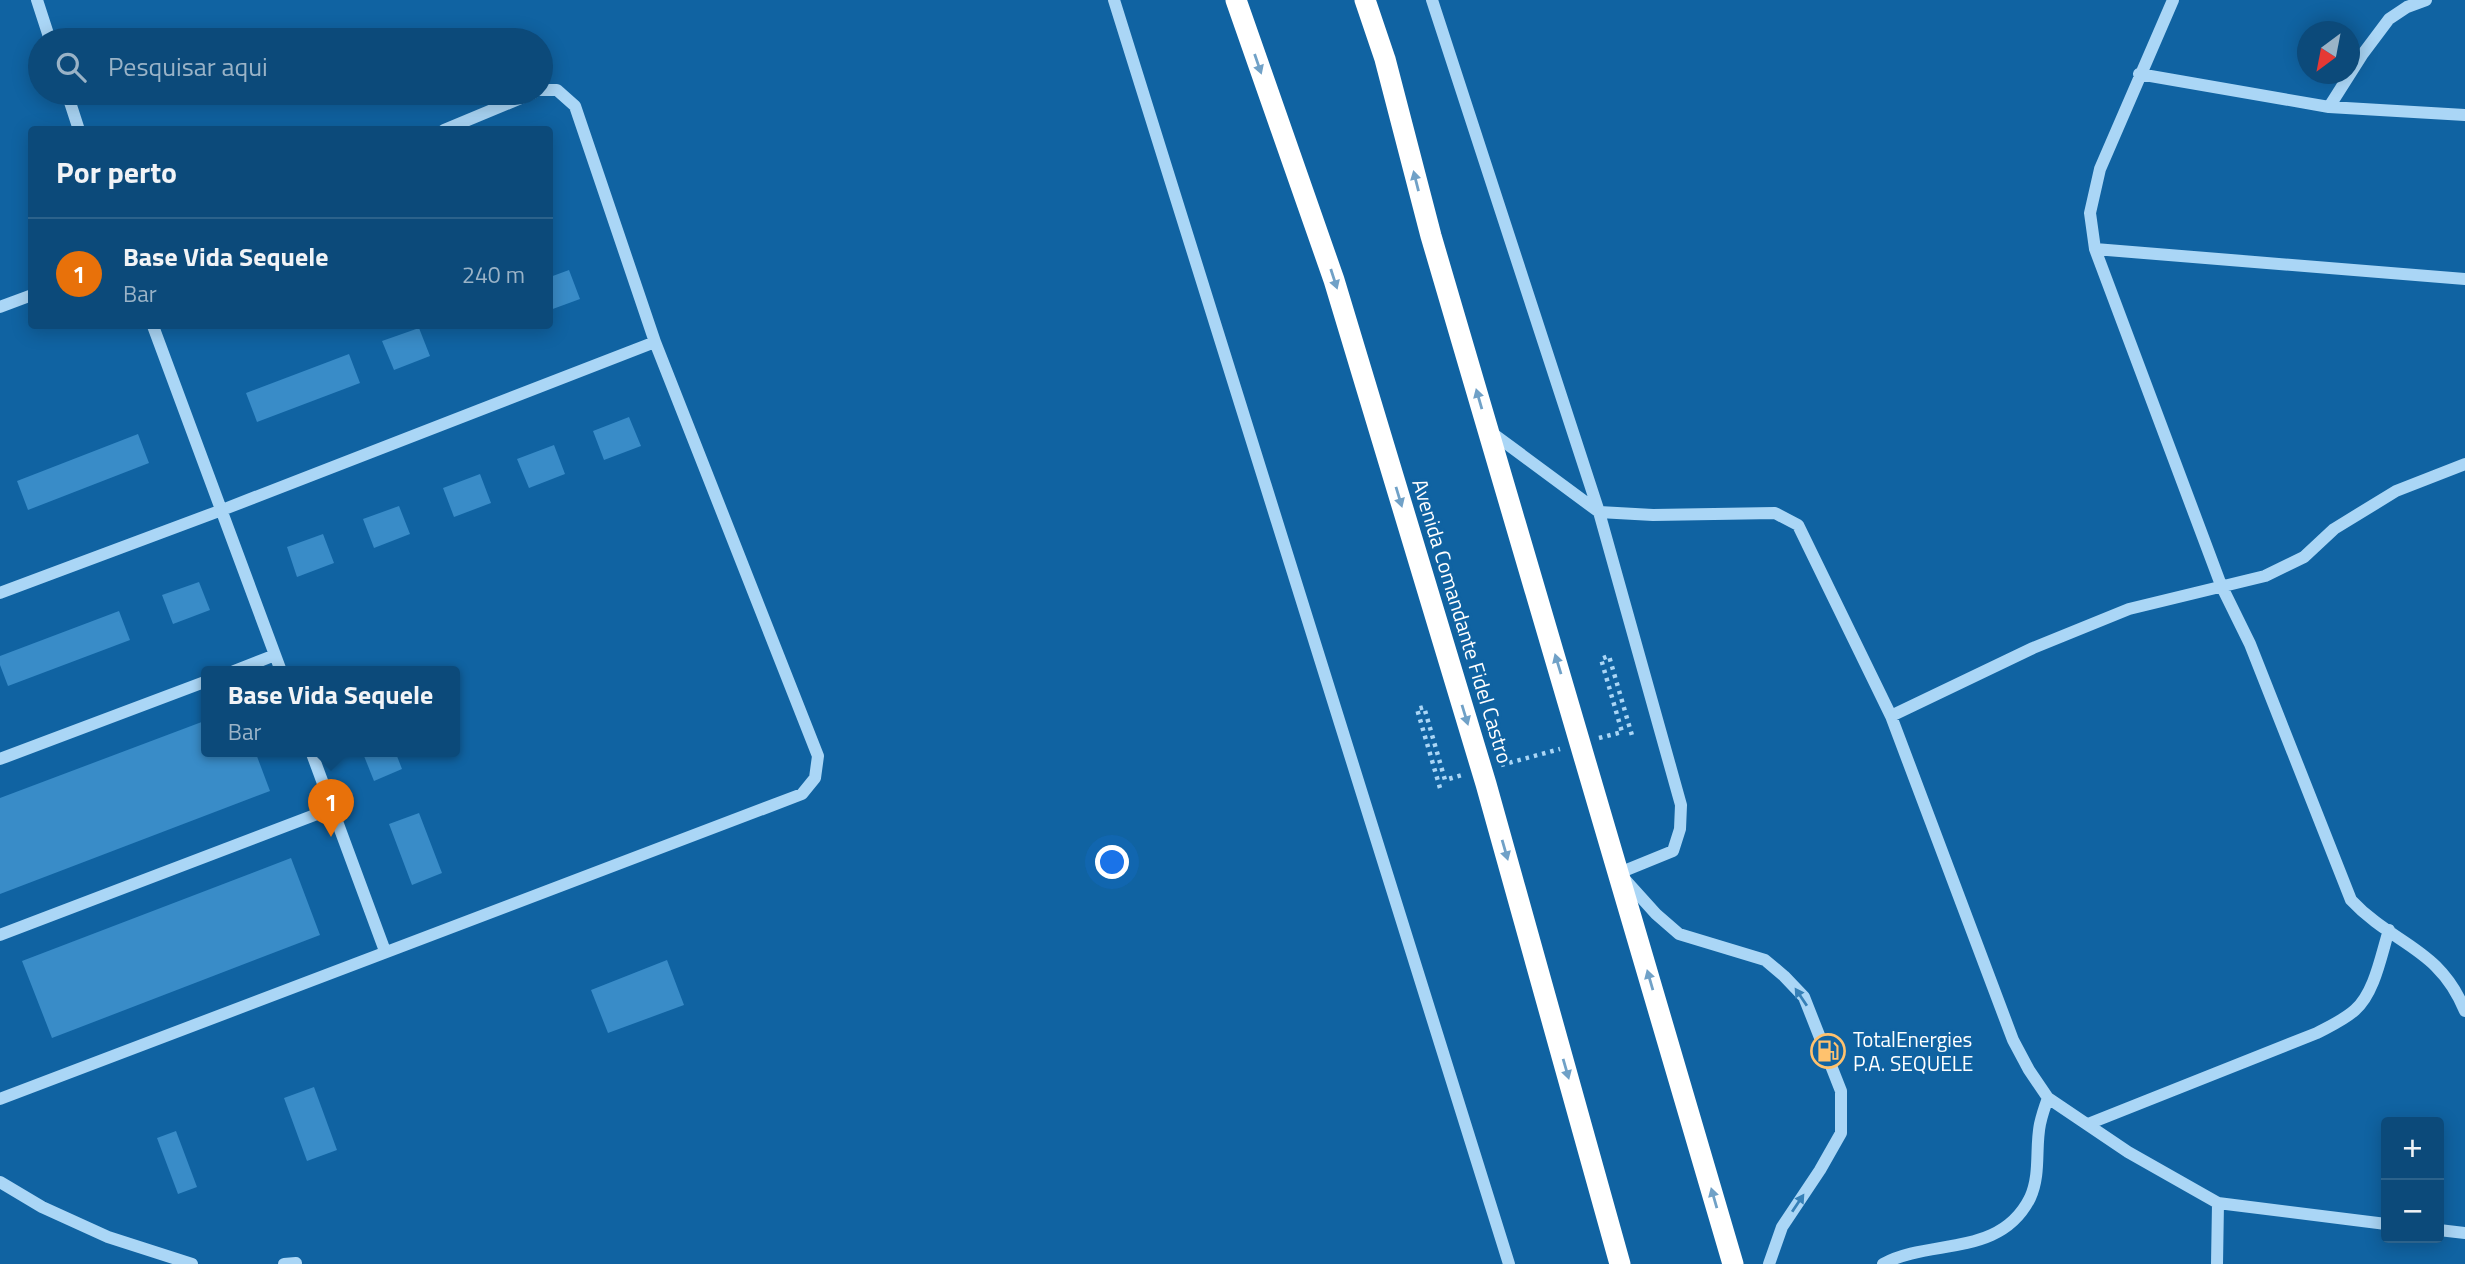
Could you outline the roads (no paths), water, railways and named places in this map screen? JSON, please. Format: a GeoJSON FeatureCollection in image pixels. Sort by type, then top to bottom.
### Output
{"type":"FeatureCollection","features":[{"type":"Feature","properties":{"kind":"highway"},"geometry":{"type":"LineString","coordinates":[[1227,0],[1244,23]]}},
{"type":"Feature","properties":{"kind":"highway","name":"Avenida Comandante Fidel Castro"},"geometry":{"type":"LineString","coordinates":[[1236,0],[1334,280],[1486,784],[1620,1264]]}},
{"type":"Feature","properties":{"kind":"highway"},"geometry":{"type":"LineString","coordinates":[[1365,0],[1385,59],[1431,236],[1733,1264]]}},
{"type":"Feature","properties":{"kind":"street"},"geometry":{"type":"LineString","coordinates":[[37,0],[46,28]]}},
{"type":"Feature","properties":{"kind":"street"},"geometry":{"type":"LineString","coordinates":[[1114,0],[1509,1264]]}},
{"type":"Feature","properties":{"kind":"street"},"geometry":{"type":"LineString","coordinates":[[1432,0],[1600,512],[1681,805],[1680,830],[1673,851],[1619,873],[1656,914],[1679,934],[1765,960],[1784,976],[1804,997],[1841,1091],[1841,1133],[1821,1170],[1782,1227],[1769,1264]]}},
{"type":"Feature","properties":{"kind":"street"},"geometry":{"type":"LineString","coordinates":[[2173,0],[2100,169],[2090,213],[2095,249],[2221,585],[2250,644],[2351,900],[2367,917],[2426,956],[2444,973],[2456,990],[2465,1012]]}},
{"type":"Feature","properties":{"kind":"street"},"geometry":{"type":"LineString","coordinates":[[2329,107],[2389,19],[2407,7],[2426,0]]}},
{"type":"Feature","properties":{"kind":"street"},"geometry":{"type":"LineString","coordinates":[[2139,74],[2329,107],[2465,116]]}},
{"type":"Feature","properties":{"kind":"street"},"geometry":{"type":"LineString","coordinates":[[0,1099],[802,794],[815,778],[818,756],[655,342],[575,106],[557,90],[553,90]]}},
{"type":"Feature","properties":{"kind":"street"},"geometry":{"type":"LineString","coordinates":[[71,105],[78,126]]}},
{"type":"Feature","properties":{"kind":"street"},"geometry":{"type":"LineString","coordinates":[[454,126],[504,105]]}},
{"type":"Feature","properties":{"kind":"street"},"geometry":{"type":"LineString","coordinates":[[2095,249],[2465,279]]}},
{"type":"Feature","properties":{"kind":"street"},"geometry":{"type":"LineString","coordinates":[[0,307],[28,296]]}},
{"type":"Feature","properties":{"kind":"street"},"geometry":{"type":"LineString","coordinates":[[154,329],[279,666]]}},
{"type":"Feature","properties":{"kind":"street"},"geometry":{"type":"LineString","coordinates":[[0,593],[655,342]]}},
{"type":"Feature","properties":{"kind":"street"},"geometry":{"type":"LineString","coordinates":[[1488,430],[1600,512],[1653,515],[1775,513],[1798,525],[1891,716],[2013,1040],[2048,1098],[2128,1152],[2218,1203],[2381,1223]]}},
{"type":"Feature","properties":{"kind":"street"},"geometry":{"type":"LineString","coordinates":[[1891,716],[1997,664],[2129,608],[2265,576],[2304,557],[2333,529],[2396,491],[2465,464]]}},
{"type":"Feature","properties":{"kind":"street"},"geometry":{"type":"LineString","coordinates":[[247,666],[275,655]]}},
{"type":"Feature","properties":{"kind":"street"},"geometry":{"type":"LineString","coordinates":[[0,759],[201,683]]}},
{"type":"Feature","properties":{"kind":"street"},"geometry":{"type":"LineString","coordinates":[[313,757],[385,951]]}},
{"type":"Feature","properties":{"kind":"street"},"geometry":{"type":"LineString","coordinates":[[0,935],[332,808]]}},
{"type":"Feature","properties":{"kind":"street"},"geometry":{"type":"LineString","coordinates":[[2088,1124],[2317,1033],[2341,1020],[2356,1010],[2367,993],[2389,930]]}},
{"type":"Feature","properties":{"kind":"street"},"geometry":{"type":"LineString","coordinates":[[1883,1264],[1913,1254],[1985,1239],[2014,1219],[2030,1198],[2038,1165],[2040,1123],[2048,1098]]}},
{"type":"Feature","properties":{"kind":"street"},"geometry":{"type":"LineString","coordinates":[[0,1182],[42,1207],[108,1237],[192,1264]]}},
{"type":"Feature","properties":{"kind":"street"},"geometry":{"type":"LineString","coordinates":[[2217,1264],[2218,1203]]}},
{"type":"Feature","properties":{"kind":"street"},"geometry":{"type":"LineString","coordinates":[[2444,1231],[2465,1233]]}},
{"type":"Feature","properties":{"kind":"place","name":"Base Vida Sequele"},"geometry":{"type":"Point","coordinates":[331,837]}},
{"type":"Feature","properties":{"kind":"place","name":"TotalEnergies P.A. SEQUELE"},"geometry":{"type":"Point","coordinates":[1828,1051]}}]}
